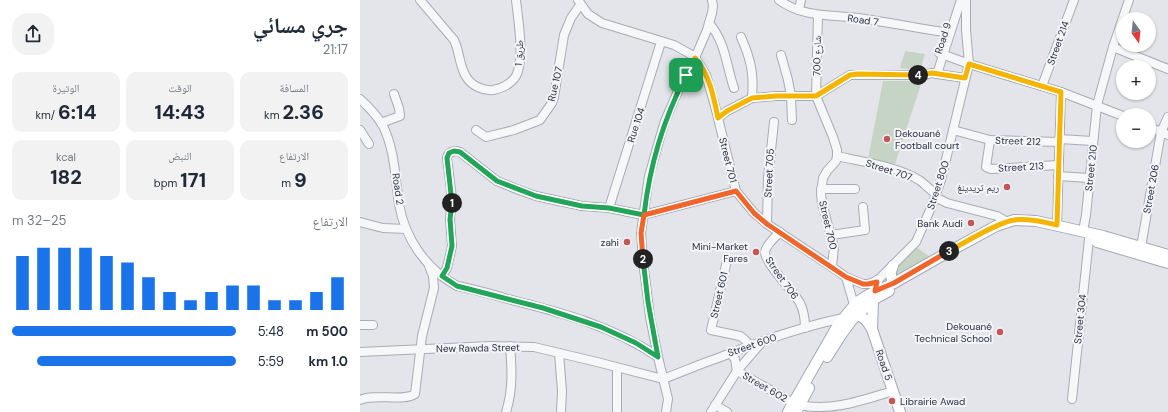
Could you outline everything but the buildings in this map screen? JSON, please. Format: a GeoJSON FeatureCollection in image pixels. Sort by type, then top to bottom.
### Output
{"type":"FeatureCollection","features":[{"type":"Feature","properties":{"kind":"main road"},"geometry":{"type":"LineString","coordinates":[[875,291],[894,283],[996,226],[1007,222],[1024,220],[1057,225],[1087,239],[1140,247],[1168,255]]}},
{"type":"Feature","properties":{"kind":"main road"},"geometry":{"type":"LineString","coordinates":[[788,412],[796,407],[838,325],[875,291],[1007,228],[1016,226],[1041,228],[1087,239],[1168,263]]}},
{"type":"Feature","properties":{"kind":"main road"},"geometry":{"type":"LineString","coordinates":[[893,266],[890,276],[894,283]]}},
{"type":"Feature","properties":{"kind":"main road"},"geometry":{"type":"LineString","coordinates":[[872,329],[875,291]]}},
{"type":"Feature","properties":{"kind":"main road"},"geometry":{"type":"LineString","coordinates":[[852,313],[866,320],[872,329]]}},
{"type":"Feature","properties":{"kind":"main road"},"geometry":{"type":"LineString","coordinates":[[852,313],[876,341]]}},
{"type":"Feature","properties":{"kind":"main road","name":"Road 5"},"geometry":{"type":"LineString","coordinates":[[872,329],[900,412]]}},
{"type":"Feature","properties":{"kind":"street","name":"طريق 1"},"geometry":{"type":"LineString","coordinates":[[420,0],[454,40],[464,73],[468,80],[480,88],[491,90],[508,85],[518,70],[520,58],[520,39],[516,0]]}},
{"type":"Feature","properties":{"kind":"street"},"geometry":{"type":"LineString","coordinates":[[672,412],[658,357],[648,302],[641,247],[641,233],[649,176],[661,134],[681,84],[695,58],[709,23],[713,6],[712,0]]}},
{"type":"Feature","properties":{"kind":"street","name":"Road 7"},"geometry":{"type":"LineString","coordinates":[[779,0],[786,5],[818,15],[862,19],[947,33]]}},
{"type":"Feature","properties":{"kind":"street"},"geometry":{"type":"LineString","coordinates":[[799,10],[801,0]]}},
{"type":"Feature","properties":{"kind":"street","name":"Road 9"},"geometry":{"type":"LineString","coordinates":[[947,33],[955,0]]}},
{"type":"Feature","properties":{"kind":"street"},"geometry":{"type":"LineString","coordinates":[[934,73],[947,33],[961,0]]}},
{"type":"Feature","properties":{"kind":"street"},"geometry":{"type":"LineString","coordinates":[[961,0],[962,20],[966,30]]}},
{"type":"Feature","properties":{"kind":"street","name":"Street 800"},"geometry":{"type":"LineString","coordinates":[[875,291],[893,266],[916,242],[936,196],[944,169],[969,64],[966,30],[966,0]]}},
{"type":"Feature","properties":{"kind":"street","name":"Street 214"},"geometry":{"type":"LineString","coordinates":[[1042,86],[1074,0]]}},
{"type":"Feature","properties":{"kind":"street","name":"Street 210"},"geometry":{"type":"LineString","coordinates":[[1087,239],[1086,215],[1097,105],[1113,47],[1129,0]]}},
{"type":"Feature","properties":{"kind":"street"},"geometry":{"type":"LineString","coordinates":[[579,2],[588,14],[602,23],[681,48],[695,58],[706,75],[718,118],[727,111],[752,98],[776,96],[816,96],[850,75],[923,75],[934,73],[965,78]]}},
{"type":"Feature","properties":{"kind":"street","name":"Rue 107"},"geometry":{"type":"LineString","coordinates":[[476,130],[486,137],[514,130],[540,120],[552,103],[554,97],[564,35],[579,2]]}},
{"type":"Feature","properties":{"kind":"street","name":"شارع 700"},"geometry":{"type":"LineString","coordinates":[[816,96],[818,15]]}},
{"type":"Feature","properties":{"kind":"street"},"geometry":{"type":"LineString","coordinates":[[709,23],[715,30],[726,55],[734,88]]}},
{"type":"Feature","properties":{"kind":"street"},"geometry":{"type":"LineString","coordinates":[[741,37],[752,68],[752,98]]}},
{"type":"Feature","properties":{"kind":"street","name":"Rue 104"},"geometry":{"type":"LineString","coordinates":[[609,208],[661,42]]}},
{"type":"Feature","properties":{"kind":"street"},"geometry":{"type":"LineString","coordinates":[[1113,47],[1168,69]]}},
{"type":"Feature","properties":{"kind":"street"},"geometry":{"type":"LineString","coordinates":[[940,54],[1061,92],[1116,113]]}},
{"type":"Feature","properties":{"kind":"street"},"geometry":{"type":"LineString","coordinates":[[782,55],[791,96],[792,120]]}},
{"type":"Feature","properties":{"kind":"street"},"geometry":{"type":"LineString","coordinates":[[1057,225],[1061,92]]}},
{"type":"Feature","properties":{"kind":"street"},"geometry":{"type":"LineString","coordinates":[[381,124],[400,116],[394,94]]}},
{"type":"Feature","properties":{"kind":"street"},"geometry":{"type":"LineString","coordinates":[[816,96],[837,150],[837,156]]}},
{"type":"Feature","properties":{"kind":"street","name":"Road 2"},"geometry":{"type":"LineString","coordinates":[[360,98],[381,124],[388,139],[394,165],[402,217],[411,240],[422,258],[442,276],[457,286]]}},
{"type":"Feature","properties":{"kind":"street","name":"Street 206"},"geometry":{"type":"LineString","coordinates":[[1140,247],[1168,117]]}},
{"type":"Feature","properties":{"kind":"street","name":"Street 701"},"geometry":{"type":"LineString","coordinates":[[718,118],[736,191],[754,213],[767,224],[846,277],[863,284],[868,284],[875,291]]}},
{"type":"Feature","properties":{"kind":"street","name":"Street 705"},"geometry":{"type":"LineString","coordinates":[[767,224],[768,178],[774,122]]}},
{"type":"Feature","properties":{"kind":"street"},"geometry":{"type":"LineString","coordinates":[[360,130],[369,144]]}},
{"type":"Feature","properties":{"kind":"street","name":"Street 212"},"geometry":{"type":"LineString","coordinates":[[953,130],[990,140],[1093,141]]}},
{"type":"Feature","properties":{"kind":"street","name":"Street 213"},"geometry":{"type":"LineString","coordinates":[[990,140],[986,167],[991,169],[1058,165]]}},
{"type":"Feature","properties":{"kind":"street"},"geometry":{"type":"LineString","coordinates":[[442,276],[447,268],[452,246],[450,219],[452,198],[447,158],[451,152],[460,152],[497,181],[536,196],[582,206],[609,208],[644,215],[736,191]]}},
{"type":"Feature","properties":{"kind":"street","name":"Street 700"},"geometry":{"type":"LineString","coordinates":[[832,267],[834,247],[822,203],[821,189],[823,178],[836,161],[837,156]]}},
{"type":"Feature","properties":{"kind":"street","name":"Street 707"},"geometry":{"type":"LineString","coordinates":[[837,156],[867,162],[901,172],[919,180],[936,196],[947,203],[997,216],[1007,222]]}},
{"type":"Feature","properties":{"kind":"street"},"geometry":{"type":"LineString","coordinates":[[1058,176],[1089,178]]}},
{"type":"Feature","properties":{"kind":"street"},"geometry":{"type":"LineString","coordinates":[[821,189],[855,189]]}},
{"type":"Feature","properties":{"kind":"street"},"geometry":{"type":"LineString","coordinates":[[831,235],[865,230],[863,207]]}},
{"type":"Feature","properties":{"kind":"street"},"geometry":{"type":"LineString","coordinates":[[360,222],[383,228],[406,229]]}},
{"type":"Feature","properties":{"kind":"street","name":"Street 706"},"geometry":{"type":"LineString","coordinates":[[780,232],[768,246],[765,254],[772,267],[800,304],[804,315],[806,328]]}},
{"type":"Feature","properties":{"kind":"street","name":"Street 304"},"geometry":{"type":"LineString","coordinates":[[1072,399],[1087,239]]}},
{"type":"Feature","properties":{"kind":"street"},"geometry":{"type":"LineString","coordinates":[[360,400],[362,398],[374,397],[409,397],[415,394],[422,336],[434,288],[433,276],[428,264]]}},
{"type":"Feature","properties":{"kind":"street","name":"Street 601"},"geometry":{"type":"LineString","coordinates":[[726,265],[711,330],[742,337],[751,346]]}},
{"type":"Feature","properties":{"kind":"street"},"geometry":{"type":"LineString","coordinates":[[846,277],[852,313]]}},
{"type":"Feature","properties":{"kind":"street"},"geometry":{"type":"LineString","coordinates":[[434,288],[436,284],[441,283],[538,306],[601,327],[636,343],[658,357]]}},
{"type":"Feature","properties":{"kind":"street","name":"Street 600"},"geometry":{"type":"LineString","coordinates":[[664,379],[761,342],[852,313]]}},
{"type":"Feature","properties":{"kind":"street"},"geometry":{"type":"LineString","coordinates":[[360,325],[373,325]]}},
{"type":"Feature","properties":{"kind":"street"},"geometry":{"type":"LineString","coordinates":[[727,412],[713,409],[737,371],[761,342]]}},
{"type":"Feature","properties":{"kind":"street","name":"New Rawda Street"},"geometry":{"type":"LineString","coordinates":[[360,352],[478,346],[534,347],[664,379]]}},
{"type":"Feature","properties":{"kind":"street"},"geometry":{"type":"LineString","coordinates":[[506,412],[512,383],[510,346]]}},
{"type":"Feature","properties":{"kind":"street"},"geometry":{"type":"LineString","coordinates":[[559,353],[562,391],[561,412]]}},
{"type":"Feature","properties":{"kind":"street"},"geometry":{"type":"LineString","coordinates":[[730,353],[735,359],[737,371]]}},
{"type":"Feature","properties":{"kind":"street"},"geometry":{"type":"LineString","coordinates":[[617,368],[617,412]]}},
{"type":"Feature","properties":{"kind":"street","name":"Street 602"},"geometry":{"type":"LineString","coordinates":[[737,371],[796,407]]}},
{"type":"Feature","properties":{"kind":"street"},"geometry":{"type":"LineString","coordinates":[[796,407],[840,407],[893,391]]}},
{"type":"Feature","properties":{"kind":"street"},"geometry":{"type":"LineString","coordinates":[[666,412],[668,399]]}},
{"type":"Feature","properties":{"kind":"green space"},"geometry":{"type":"Polygon","coordinates":[[[905,51],[925,54],[920,70],[900,68],[905,51]]]}},
{"type":"Feature","properties":{"kind":"green space","name":"Dekouané Football court"},"geometry":{"type":"Polygon","coordinates":[[[883,81],[922,81],[895,164],[868,159],[883,81]]]}},
{"type":"Feature","properties":{"kind":"green space"},"geometry":{"type":"Polygon","coordinates":[[[915,246],[930,257],[902,274],[896,274],[896,267],[915,246]]]}},
{"type":"Feature","properties":{"kind":"place","name":"Dekouané Football court"},"geometry":{"type":"Point","coordinates":[887,139]}},
{"type":"Feature","properties":{"kind":"place","name":"ريم تريدينغ"},"geometry":{"type":"Point","coordinates":[1007,187]}},
{"type":"Feature","properties":{"kind":"place","name":"Bank Audi"},"geometry":{"type":"Point","coordinates":[971,223]}},
{"type":"Feature","properties":{"kind":"place","name":"zahi"},"geometry":{"type":"Point","coordinates":[627,242]}},
{"type":"Feature","properties":{"kind":"place","name":"Mini-Market Fares"},"geometry":{"type":"Point","coordinates":[756,252]}},
{"type":"Feature","properties":{"kind":"place","name":"Dekouané Technical School"},"geometry":{"type":"Point","coordinates":[1000,332]}},
{"type":"Feature","properties":{"kind":"place","name":"Librairie Awad"},"geometry":{"type":"Point","coordinates":[892,401]}},
{"type":"Feature","properties":{"kind":"route"},"geometry":{"type":"LineString","coordinates":[[686,75],[665,121],[654,157],[646,193],[644,215],[609,208],[582,206],[536,196],[497,181],[460,152],[454,151],[449,153],[447,158],[452,198],[450,219],[452,246],[446,272],[442,276],[457,286],[526,303],[601,327],[619,334],[658,357],[648,302],[641,247],[641,233],[644,215],[736,191],[760,219],[846,277],[863,284],[877,282],[875,291],[894,283],[996,226],[1007,222],[1024,220],[1057,225],[1061,92],[969,64],[965,78],[932,73],[923,75],[891,76],[850,75],[816,96],[764,96],[752,98],[727,111],[718,118],[706,75],[703,68],[695,58],[686,75]]}}]}
